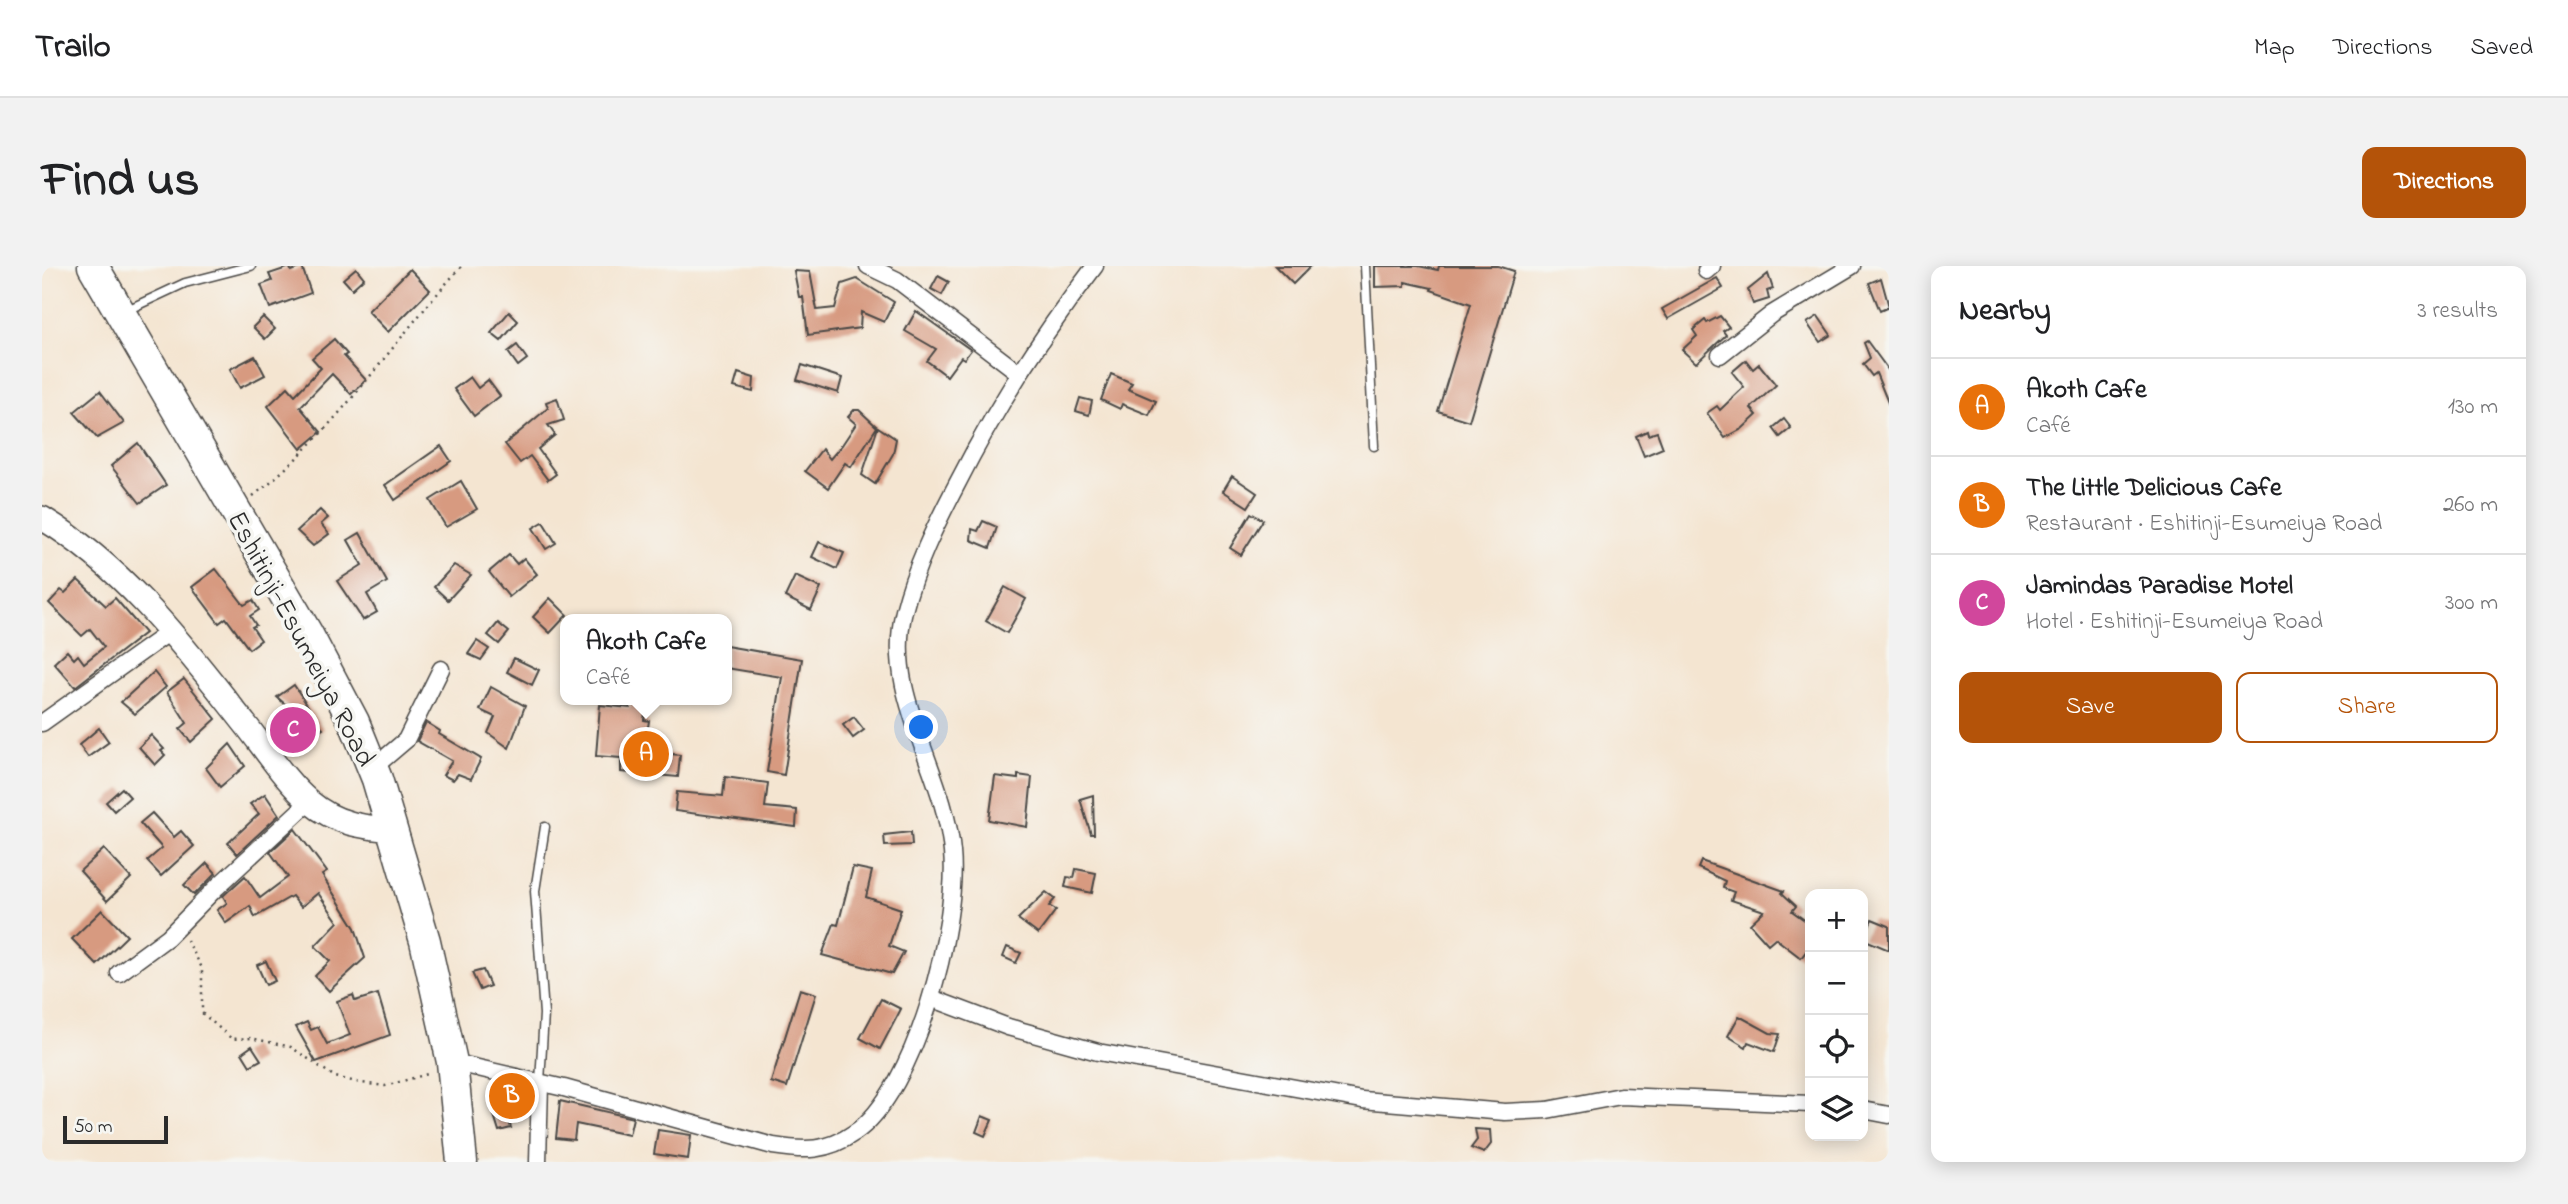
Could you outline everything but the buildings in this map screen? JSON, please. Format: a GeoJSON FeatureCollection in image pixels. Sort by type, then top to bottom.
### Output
{"type":"FeatureCollection","features":[{"type":"Feature","properties":{"kind":"highway","name":"Eshitinji-Esumeiya Road"},"geometry":{"type":"LineString","coordinates":[[93,266],[236,509],[342,700],[373,768],[394,830],[425,941],[452,1067],[462,1162]]}},
{"type":"Feature","properties":{"kind":"street"},"geometry":{"type":"LineString","coordinates":[[868,266],[897,281],[1019,373]]}},
{"type":"Feature","properties":{"kind":"street"},"geometry":{"type":"LineString","coordinates":[[452,1067],[540,1083],[808,1157],[853,1134],[881,1106],[914,1040],[930,998],[949,925],[952,851],[944,807],[901,671],[904,611],[933,531],[994,411],[1095,266]]}},
{"type":"Feature","properties":{"kind":"street"},"geometry":{"type":"LineString","coordinates":[[1720,355],[1772,314],[1852,266]]}},
{"type":"Feature","properties":{"kind":"street"},"geometry":{"type":"LineString","coordinates":[[42,518],[77,539],[113,569],[171,631],[309,802],[352,826],[394,830]]}},
{"type":"Feature","properties":{"kind":"street"},"geometry":{"type":"LineString","coordinates":[[42,723],[171,631]]}},
{"type":"Feature","properties":{"kind":"street"},"geometry":{"type":"LineString","coordinates":[[373,768],[406,740],[442,669]]}},
{"type":"Feature","properties":{"kind":"street"},"geometry":{"type":"LineString","coordinates":[[119,973],[168,937],[309,802]]}},
{"type":"Feature","properties":{"kind":"street"},"geometry":{"type":"LineString","coordinates":[[930,998],[1008,1027],[1098,1052],[1362,1100],[1505,1112],[1547,1110],[1608,1096],[1805,1104]]}},
{"type":"Feature","properties":{"kind":"street"},"geometry":{"type":"LineString","coordinates":[[538,1162],[540,1083]]}},
{"type":"Feature","properties":{"kind":"street"},"geometry":{"type":"LineString","coordinates":[[1868,1111],[1889,1115]]}},
{"type":"Feature","properties":{"kind":"lane"},"geometry":{"type":"LineString","coordinates":[[119,314],[186,283],[251,266]]}},
{"type":"Feature","properties":{"kind":"lane"},"geometry":{"type":"LineString","coordinates":[[1366,266],[1374,446]]}},
{"type":"Feature","properties":{"kind":"lane"},"geometry":{"type":"LineString","coordinates":[[540,1083],[544,1014],[535,891],[545,827]]}},
{"type":"Feature","properties":{"kind":"path"},"geometry":{"type":"LineString","coordinates":[[236,509],[314,444],[398,344],[413,319],[461,266]]}},
{"type":"Feature","properties":{"kind":"path"},"geometry":{"type":"LineString","coordinates":[[180,924],[202,968],[202,1013],[232,1039],[251,1038],[291,1047],[335,1077],[361,1083],[385,1086],[407,1082],[424,1073],[452,1067]]}},
{"type":"Feature","properties":{"kind":"place","name":"Jamindas Paradise Motel"},"geometry":{"type":"Point","coordinates":[293,730]}},
{"type":"Feature","properties":{"kind":"place","name":"Akoth Cafe"},"geometry":{"type":"Point","coordinates":[646,754]}},
{"type":"Feature","properties":{"kind":"place","name":"The Little Delicious Cafe"},"geometry":{"type":"Point","coordinates":[512,1096]}}]}
